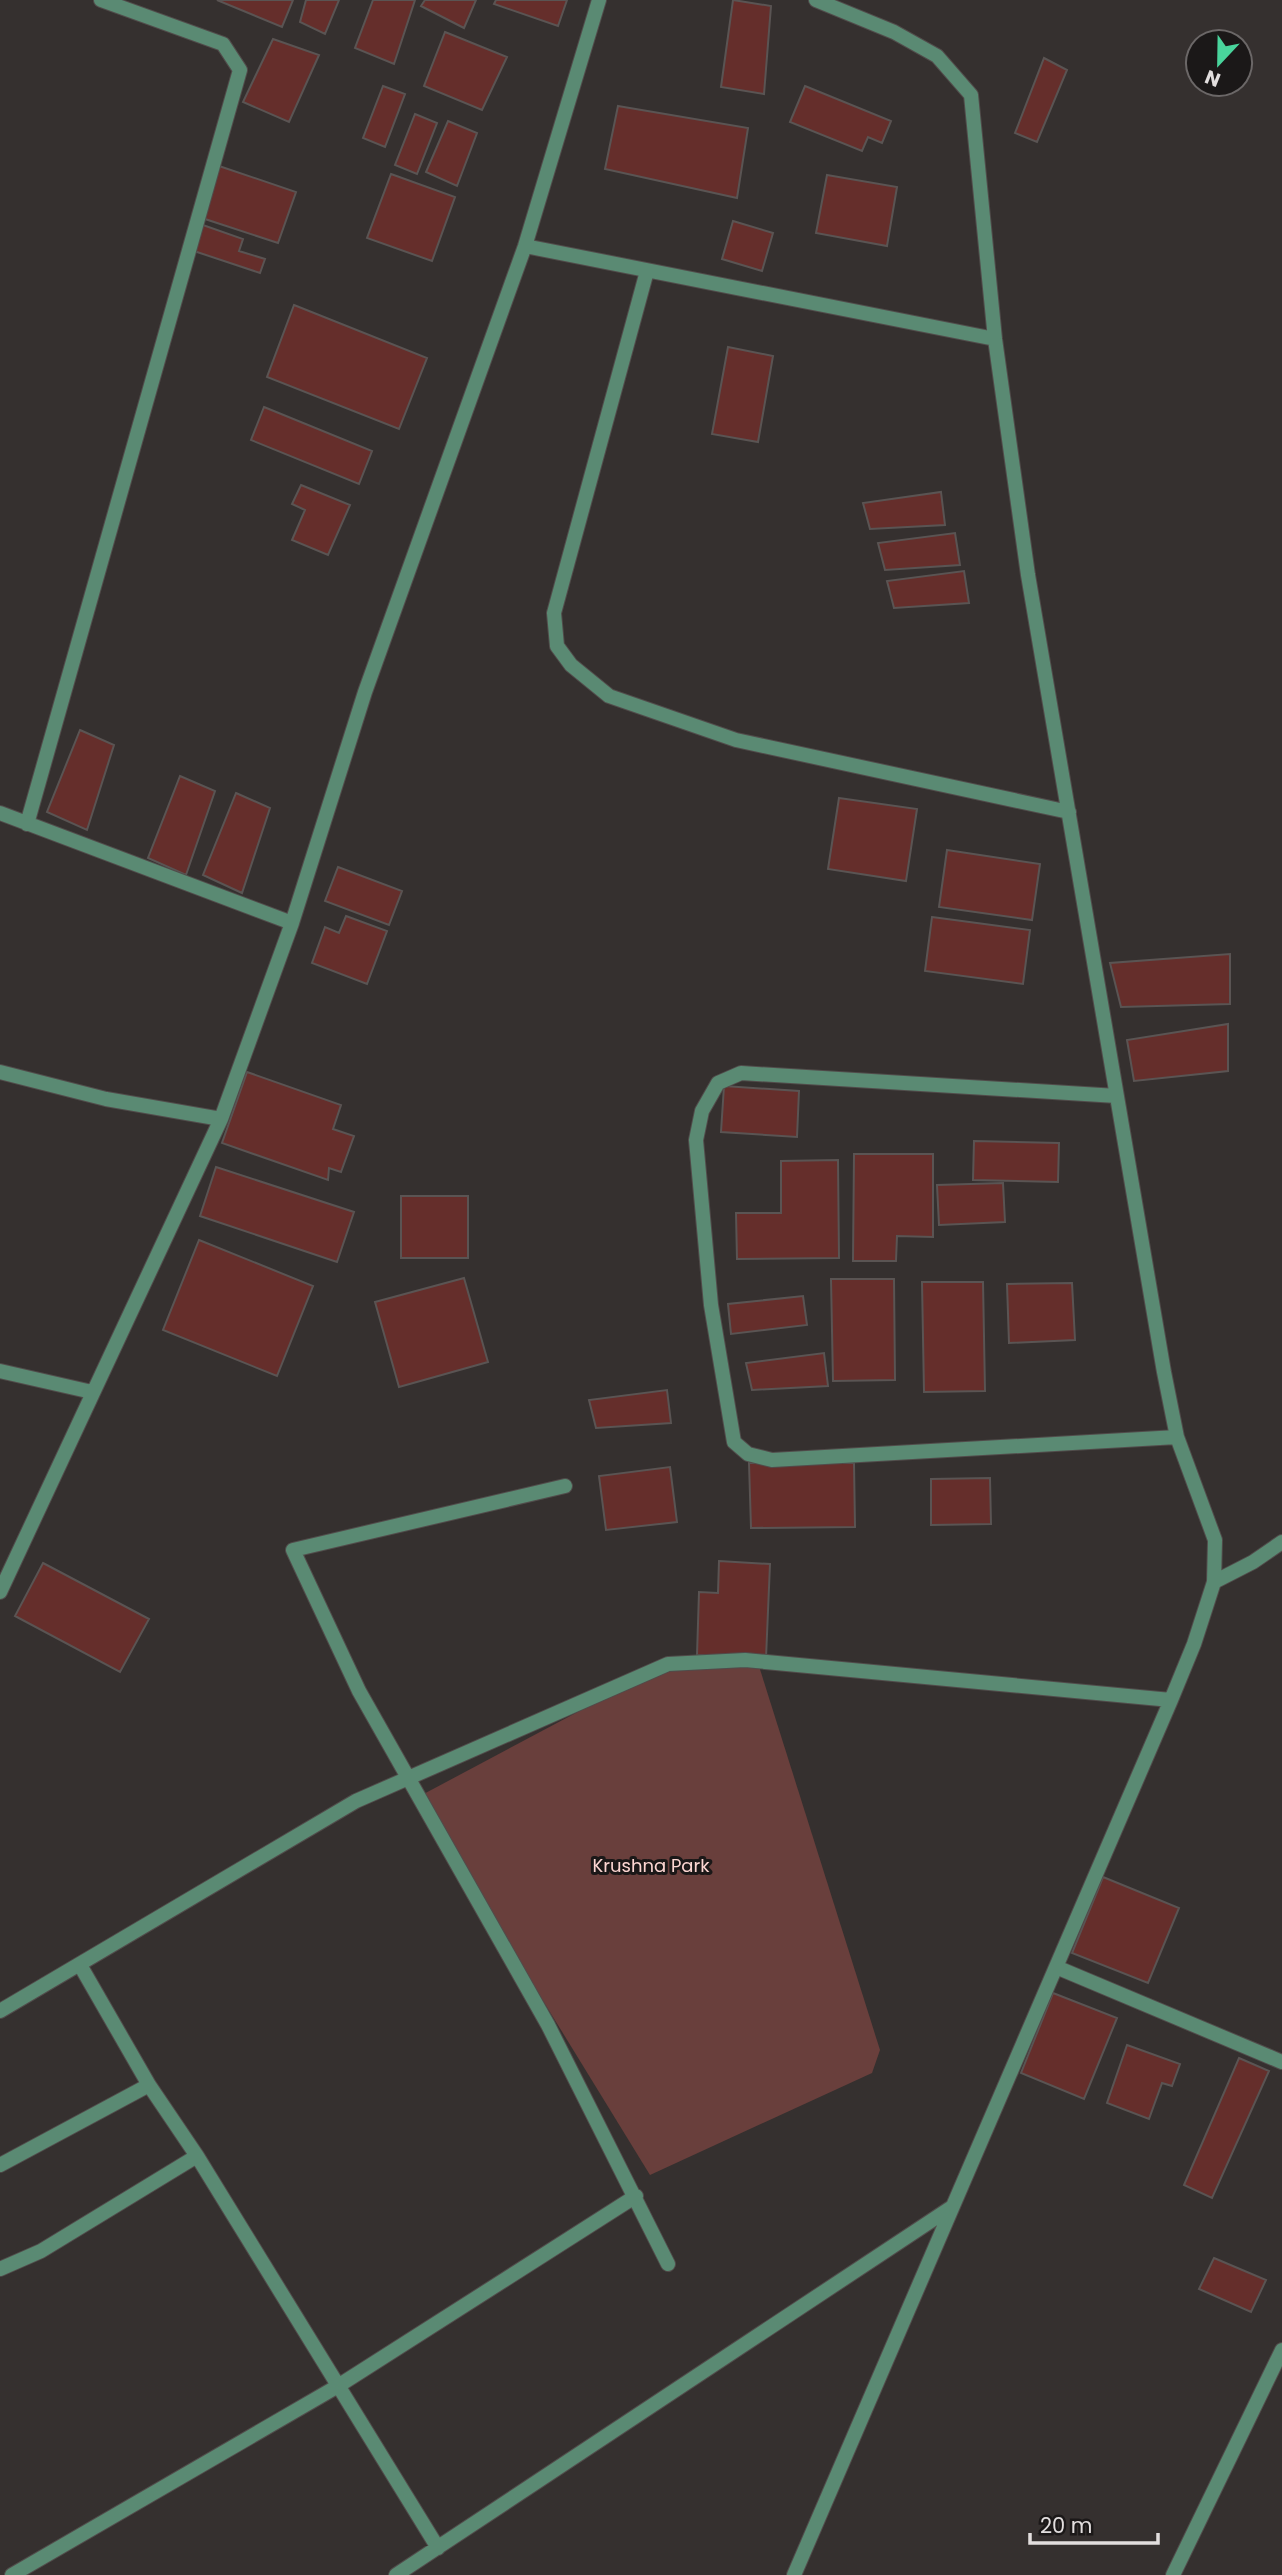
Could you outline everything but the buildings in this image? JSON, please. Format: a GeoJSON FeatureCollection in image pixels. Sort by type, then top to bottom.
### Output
{"type":"FeatureCollection","features":[{"type":"Feature","properties":{"kind":"street"},"geometry":{"type":"LineString","coordinates":[[27,824],[240,70],[223,44],[131,4],[102,0]]}},
{"type":"Feature","properties":{"kind":"street"},"geometry":{"type":"LineString","coordinates":[[0,1592],[221,1119],[292,923],[365,692],[525,246],[599,0]]}},
{"type":"Feature","properties":{"kind":"street"},"geometry":{"type":"LineString","coordinates":[[794,2575],[1194,1644],[1214,1582],[1215,1540],[1177,1437],[1028,575],[995,339],[971,95],[937,56],[894,32],[816,0]]}},
{"type":"Feature","properties":{"kind":"street"},"geometry":{"type":"LineString","coordinates":[[525,246],[995,339]]}},
{"type":"Feature","properties":{"kind":"street"},"geometry":{"type":"LineString","coordinates":[[647,271],[554,613],[557,646],[571,665],[609,696],[736,740],[1069,812]]}},
{"type":"Feature","properties":{"kind":"street"},"geometry":{"type":"LineString","coordinates":[[0,814],[292,923]]}},
{"type":"Feature","properties":{"kind":"street"},"geometry":{"type":"LineString","coordinates":[[0,1072],[106,1099],[221,1119]]}},
{"type":"Feature","properties":{"kind":"street"},"geometry":{"type":"LineString","coordinates":[[1117,1096],[741,1073],[718,1083],[702,1111],[696,1140],[710,1305],[731,1428],[734,1442],[748,1454],[772,1460],[1177,1437]]}},
{"type":"Feature","properties":{"kind":"street"},"geometry":{"type":"LineString","coordinates":[[0,1371],[92,1392]]}},
{"type":"Feature","properties":{"kind":"street"},"geometry":{"type":"LineString","coordinates":[[565,1486],[293,1550],[359,1691],[548,2025],[668,2264]]}},
{"type":"Feature","properties":{"kind":"street"},"geometry":{"type":"LineString","coordinates":[[1214,1582],[1253,1562],[1282,1542]]}},
{"type":"Feature","properties":{"kind":"street"},"geometry":{"type":"LineString","coordinates":[[0,2011],[356,1801],[668,1664],[746,1660],[1171,1700]]}},
{"type":"Feature","properties":{"kind":"street"},"geometry":{"type":"LineString","coordinates":[[80,1965],[149,2085],[198,2156],[438,2548]]}},
{"type":"Feature","properties":{"kind":"street"},"geometry":{"type":"LineString","coordinates":[[1056,1967],[1282,2062]]}},
{"type":"Feature","properties":{"kind":"street"},"geometry":{"type":"LineString","coordinates":[[0,2165],[149,2085]]}},
{"type":"Feature","properties":{"kind":"street"},"geometry":{"type":"LineString","coordinates":[[0,2269],[41,2252],[198,2156]]}},
{"type":"Feature","properties":{"kind":"street"},"geometry":{"type":"LineString","coordinates":[[12,2575],[338,2386],[636,2196]]}},
{"type":"Feature","properties":{"kind":"street"},"geometry":{"type":"LineString","coordinates":[[396,2575],[953,2206]]}},
{"type":"Feature","properties":{"kind":"street"},"geometry":{"type":"LineString","coordinates":[[1173,2575],[1282,2350]]}},
{"type":"Feature","properties":{"kind":"green space","name":"Krushna Park"},"geometry":{"type":"Polygon","coordinates":[[[758,1663],[880,2050],[872,2073],[650,2175],[418,1797],[668,1664],[758,1663]]]}}]}
